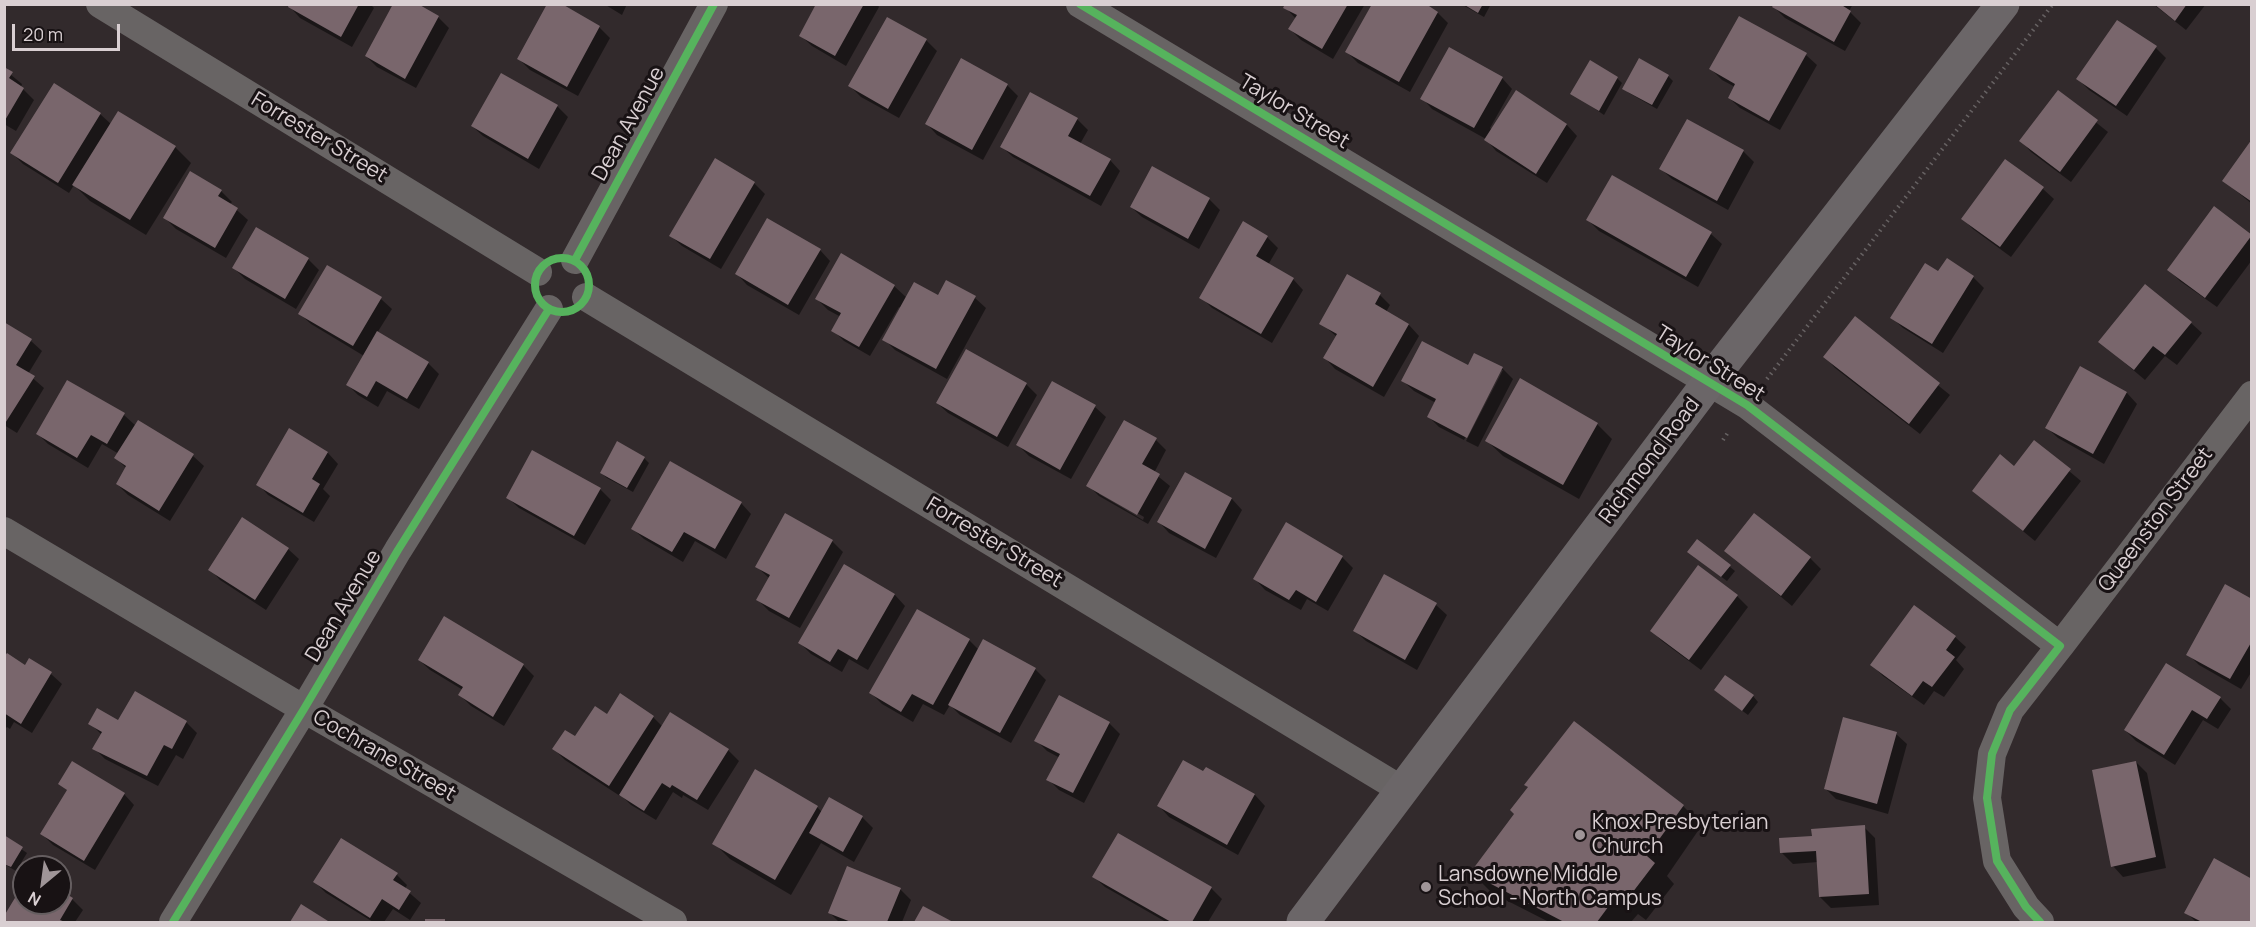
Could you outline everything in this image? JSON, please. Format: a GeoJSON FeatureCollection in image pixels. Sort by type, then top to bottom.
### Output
{"type":"FeatureCollection","features":[{"type":"Feature","properties":{"kind":"main road","name":"Richmond Road"},"geometry":{"type":"LineString","coordinates":[[1303,922],[1708,383],[2003,4]]}},
{"type":"Feature","properties":{"kind":"street","name":"Forrester Street"},"geometry":{"type":"LineString","coordinates":[[100,4],[538,272]]}},
{"type":"Feature","properties":{"kind":"street","name":"Dean Avenue"},"geometry":{"type":"LineString","coordinates":[[575,260],[714,4]]}},
{"type":"Feature","properties":{"kind":"street","name":"Taylor Street"},"geometry":{"type":"LineString","coordinates":[[1080,4],[1747,405],[2060,646]]}},
{"type":"Feature","properties":{"kind":"street"},"geometry":{"type":"LineString","coordinates":[[561,258],[575,260],[585,270],[590,283],[586,297],[577,308],[564,312],[549,309],[539,299],[535,286],[538,272],[548,262],[561,258]]}},
{"type":"Feature","properties":{"kind":"street","name":"Forrester Street"},"geometry":{"type":"LineString","coordinates":[[586,297],[1402,790]]}},
{"type":"Feature","properties":{"kind":"street","name":"Dean Avenue"},"geometry":{"type":"LineString","coordinates":[[173,922],[304,709],[398,550],[549,309]]}},
{"type":"Feature","properties":{"kind":"street","name":"Queenston Street"},"geometry":{"type":"LineString","coordinates":[[2060,646],[2252,394]]}},
{"type":"Feature","properties":{"kind":"street","name":"Cochrane Street"},"geometry":{"type":"LineString","coordinates":[[4,531],[304,709],[673,922]]}},
{"type":"Feature","properties":{"kind":"street"},"geometry":{"type":"LineString","coordinates":[[2040,922],[2026,908],[1997,861],[1988,798],[1992,754],[2010,710],[2060,646]]}},
{"type":"Feature","properties":{"kind":"path"},"geometry":{"type":"LineString","coordinates":[[1769,376],[2052,4]]}},
{"type":"Feature","properties":{"kind":"building"},"geometry":{"type":"Polygon","coordinates":[[[289,4],[359,4],[341,37],[288,7],[289,4]]]}},
{"type":"Feature","properties":{"kind":"building"},"geometry":{"type":"Polygon","coordinates":[[[393,4],[418,4],[439,16],[405,79],[365,56],[393,4]]]}},
{"type":"Feature","properties":{"kind":"building"},"geometry":{"type":"Polygon","coordinates":[[[547,4],[562,4],[600,26],[567,87],[517,59],[547,4]]]}},
{"type":"Feature","properties":{"kind":"building"},"geometry":{"type":"Polygon","coordinates":[[[816,4],[864,4],[835,56],[799,36],[816,4]]]}},
{"type":"Feature","properties":{"kind":"building"},"geometry":{"type":"Polygon","coordinates":[[[1285,4],[1348,4],[1322,49],[1288,29],[1297,15],[1283,8],[1285,4]]]}},
{"type":"Feature","properties":{"kind":"building"},"geometry":{"type":"Polygon","coordinates":[[[1372,4],[1426,4],[1438,12],[1399,82],[1345,52],[1372,4]]]}},
{"type":"Feature","properties":{"kind":"building"},"geometry":{"type":"Polygon","coordinates":[[[1463,4],[1483,4],[1478,13],[1463,4]]]}},
{"type":"Feature","properties":{"kind":"building"},"geometry":{"type":"Polygon","coordinates":[[[1774,4],[1840,4],[1851,11],[1834,42],[1772,7],[1774,4]]]}},
{"type":"Feature","properties":{"kind":"building"},"geometry":{"type":"Polygon","coordinates":[[[2154,4],[2187,4],[2175,21],[2154,4]]]}},
{"type":"Feature","properties":{"kind":"building"},"geometry":{"type":"Polygon","coordinates":[[[1739,16],[1807,53],[1769,121],[1728,98],[1735,84],[1709,69],[1739,16]]]}},
{"type":"Feature","properties":{"kind":"building"},"geometry":{"type":"Polygon","coordinates":[[[887,17],[927,39],[888,109],[848,86],[887,17]]]}},
{"type":"Feature","properties":{"kind":"building"},"geometry":{"type":"Polygon","coordinates":[[[2117,20],[2157,46],[2116,106],[2076,79],[2117,20]]]}},
{"type":"Feature","properties":{"kind":"building"},"geometry":{"type":"Polygon","coordinates":[[[1449,47],[1503,77],[1474,128],[1420,99],[1449,47]]]}},
{"type":"Feature","properties":{"kind":"building"},"geometry":{"type":"Polygon","coordinates":[[[961,58],[1008,84],[972,150],[925,124],[961,58]]]}},
{"type":"Feature","properties":{"kind":"building"},"geometry":{"type":"Polygon","coordinates":[[[1639,58],[1669,75],[1652,105],[1622,89],[1639,58]]]}},
{"type":"Feature","properties":{"kind":"building"},"geometry":{"type":"Polygon","coordinates":[[[1590,60],[1618,77],[1599,111],[1570,94],[1590,60]]]}},
{"type":"Feature","properties":{"kind":"building"},"geometry":{"type":"Polygon","coordinates":[[[4,67],[13,72],[9,78],[24,88],[4,122],[4,67]]]}},
{"type":"Feature","properties":{"kind":"building"},"geometry":{"type":"Polygon","coordinates":[[[501,73],[558,105],[528,159],[471,126],[501,73]]]}},
{"type":"Feature","properties":{"kind":"building"},"geometry":{"type":"Polygon","coordinates":[[[54,83],[101,113],[58,183],[10,153],[54,83]]]}},
{"type":"Feature","properties":{"kind":"building"},"geometry":{"type":"Polygon","coordinates":[[[1516,90],[1567,124],[1536,174],[1484,140],[1516,90]]]}},
{"type":"Feature","properties":{"kind":"building"},"geometry":{"type":"Polygon","coordinates":[[[2058,90],[2098,120],[2060,172],[2019,141],[2058,90]]]}},
{"type":"Feature","properties":{"kind":"building"},"geometry":{"type":"Polygon","coordinates":[[[1030,92],[1078,118],[1068,136],[1111,159],[1090,196],[1000,147],[1030,92]]]}},
{"type":"Feature","properties":{"kind":"building"},"geometry":{"type":"Polygon","coordinates":[[[118,111],[176,146],[130,220],[72,185],[118,111]]]}},
{"type":"Feature","properties":{"kind":"building"},"geometry":{"type":"Polygon","coordinates":[[[1687,119],[1744,150],[1717,201],[1659,169],[1687,119]]]}},
{"type":"Feature","properties":{"kind":"building"},"geometry":{"type":"Polygon","coordinates":[[[2252,139],[2252,202],[2222,181],[2252,139]]]}},
{"type":"Feature","properties":{"kind":"building"},"geometry":{"type":"Polygon","coordinates":[[[715,158],[755,182],[710,259],[669,236],[715,158]]]}},
{"type":"Feature","properties":{"kind":"building"},"geometry":{"type":"Polygon","coordinates":[[[2005,159],[2044,187],[2000,247],[1961,219],[2005,159]]]}},
{"type":"Feature","properties":{"kind":"building"},"geometry":{"type":"Polygon","coordinates":[[[1152,166],[1210,198],[1188,239],[1130,207],[1152,166]]]}},
{"type":"Feature","properties":{"kind":"building"},"geometry":{"type":"Polygon","coordinates":[[[190,171],[222,190],[218,196],[238,208],[215,248],[163,218],[190,171]]]}},
{"type":"Feature","properties":{"kind":"building"},"geometry":{"type":"Polygon","coordinates":[[[1612,175],[1712,232],[1686,277],[1586,220],[1612,175]]]}},
{"type":"Feature","properties":{"kind":"building"},"geometry":{"type":"Polygon","coordinates":[[[2214,206],[2252,235],[2205,298],[2167,270],[2214,206]]]}},
{"type":"Feature","properties":{"kind":"building"},"geometry":{"type":"Polygon","coordinates":[[[767,218],[821,249],[788,305],[735,274],[767,218]]]}},
{"type":"Feature","properties":{"kind":"building"},"geometry":{"type":"Polygon","coordinates":[[[1243,221],[1268,236],[1256,256],[1294,278],[1261,334],[1199,298],[1243,221]]]}},
{"type":"Feature","properties":{"kind":"building"},"geometry":{"type":"Polygon","coordinates":[[[256,227],[309,258],[285,299],[232,268],[256,227]]]}},
{"type":"Feature","properties":{"kind":"building"},"geometry":{"type":"Polygon","coordinates":[[[841,253],[895,285],[859,347],[831,331],[841,313],[815,299],[841,253]]]}},
{"type":"Feature","properties":{"kind":"building"},"geometry":{"type":"Polygon","coordinates":[[[1947,258],[1974,276],[1932,344],[1890,318],[1925,263],[1938,271],[1947,258]]]}},
{"type":"Feature","properties":{"kind":"building"},"geometry":{"type":"Polygon","coordinates":[[[327,265],[382,297],[353,346],[298,314],[327,265]]]}},
{"type":"Feature","properties":{"kind":"building"},"geometry":{"type":"Polygon","coordinates":[[[1347,274],[1381,293],[1375,304],[1409,324],[1373,387],[1323,358],[1337,334],[1319,324],[1347,274]]]}},
{"type":"Feature","properties":{"kind":"building"},"geometry":{"type":"Polygon","coordinates":[[[946,280],[976,296],[936,369],[882,340],[914,282],[938,295],[946,280]]]}},
{"type":"Feature","properties":{"kind":"building"},"geometry":{"type":"Polygon","coordinates":[[[2145,284],[2192,322],[2165,355],[2153,346],[2134,370],[2098,342],[2145,284]]]}},
{"type":"Feature","properties":{"kind":"building"},"geometry":{"type":"Polygon","coordinates":[[[1855,316],[1940,383],[1909,424],[1823,357],[1855,316]]]}},
{"type":"Feature","properties":{"kind":"building"},"geometry":{"type":"Polygon","coordinates":[[[4,322],[32,339],[16,365],[35,376],[4,425],[4,322]]]}},
{"type":"Feature","properties":{"kind":"building"},"geometry":{"type":"Polygon","coordinates":[[[377,331],[429,362],[407,399],[376,381],[367,397],[346,385],[377,331]]]}},
{"type":"Feature","properties":{"kind":"building"},"geometry":{"type":"Polygon","coordinates":[[[1422,341],[1468,365],[1474,353],[1503,367],[1467,438],[1427,417],[1436,399],[1401,381],[1422,341]]]}},
{"type":"Feature","properties":{"kind":"building"},"geometry":{"type":"Polygon","coordinates":[[[966,349],[1027,383],[997,437],[936,403],[966,349]]]}},
{"type":"Feature","properties":{"kind":"building"},"geometry":{"type":"Polygon","coordinates":[[[2080,366],[2127,392],[2093,454],[2045,428],[2080,366]]]}},
{"type":"Feature","properties":{"kind":"building"},"geometry":{"type":"Polygon","coordinates":[[[1520,378],[1598,423],[1563,485],[1485,441],[1520,378]]]}},
{"type":"Feature","properties":{"kind":"building"},"geometry":{"type":"Polygon","coordinates":[[[67,380],[125,413],[107,444],[91,435],[77,458],[36,434],[67,380]]]}},
{"type":"Feature","properties":{"kind":"building"},"geometry":{"type":"Polygon","coordinates":[[[1052,381],[1096,405],[1060,470],[1016,445],[1052,381]]]}},
{"type":"Feature","properties":{"kind":"building"},"geometry":{"type":"Polygon","coordinates":[[[138,420],[194,454],[159,511],[116,484],[126,466],[114,458],[138,420]]]}},
{"type":"Feature","properties":{"kind":"building"},"geometry":{"type":"Polygon","coordinates":[[[1124,420],[1157,438],[1142,464],[1160,474],[1137,515],[1086,486],[1124,420]]]}},
{"type":"Feature","properties":{"kind":"building"},"geometry":{"type":"Polygon","coordinates":[[[289,428],[328,452],[312,479],[320,484],[303,513],[256,485],[289,428]]]}},
{"type":"Feature","properties":{"kind":"building"},"geometry":{"type":"Polygon","coordinates":[[[2034,440],[2071,469],[2023,531],[1972,491],[2000,454],[2014,466],[2034,440]]]}},
{"type":"Feature","properties":{"kind":"building"},"geometry":{"type":"Polygon","coordinates":[[[617,441],[645,457],[627,488],[600,473],[617,441]]]}},
{"type":"Feature","properties":{"kind":"building"},"geometry":{"type":"Polygon","coordinates":[[[532,450],[601,488],[574,536],[506,498],[532,450]]]}},
{"type":"Feature","properties":{"kind":"building"},"geometry":{"type":"Polygon","coordinates":[[[670,461],[742,502],[715,549],[684,532],[672,552],[631,529],[670,461]]]}},
{"type":"Feature","properties":{"kind":"building"},"geometry":{"type":"Polygon","coordinates":[[[1185,472],[1232,498],[1205,549],[1157,522],[1185,472]]]}},
{"type":"Feature","properties":{"kind":"building"},"geometry":{"type":"Polygon","coordinates":[[[785,513],[833,540],[789,618],[756,600],[770,575],[755,567],[785,513]]]}},
{"type":"Feature","properties":{"kind":"building"},"geometry":{"type":"Polygon","coordinates":[[[1754,513],[1811,557],[1781,596],[1724,551],[1754,513]]]}},
{"type":"Feature","properties":{"kind":"building"},"geometry":{"type":"Polygon","coordinates":[[[242,517],[289,548],[255,600],[208,570],[242,517]]]}},
{"type":"Feature","properties":{"kind":"building"},"geometry":{"type":"Polygon","coordinates":[[[1286,522],[1343,556],[1316,602],[1296,590],[1289,600],[1253,579],[1286,522]]]}},
{"type":"Feature","properties":{"kind":"building"},"geometry":{"type":"Polygon","coordinates":[[[1697,539],[1731,565],[1721,577],[1687,552],[1697,539]]]}},
{"type":"Feature","properties":{"kind":"building"},"geometry":{"type":"Polygon","coordinates":[[[844,564],[895,594],[857,660],[838,649],[830,662],[798,643],[844,564]]]}},
{"type":"Feature","properties":{"kind":"building"},"geometry":{"type":"Polygon","coordinates":[[[1698,565],[1738,595],[1689,660],[1650,631],[1698,565]]]}},
{"type":"Feature","properties":{"kind":"building"},"geometry":{"type":"Polygon","coordinates":[[[1384,574],[1437,603],[1405,660],[1353,631],[1384,574]]]}},
{"type":"Feature","properties":{"kind":"building"},"geometry":{"type":"Polygon","coordinates":[[[2225,584],[2252,599],[2252,641],[2230,679],[2186,655],[2225,584]]]}},
{"type":"Feature","properties":{"kind":"building"},"geometry":{"type":"Polygon","coordinates":[[[1914,605],[1956,636],[1946,650],[1955,657],[1932,687],[1923,681],[1912,696],[1870,665],[1914,605]]]}},
{"type":"Feature","properties":{"kind":"building"},"geometry":{"type":"Polygon","coordinates":[[[917,609],[970,639],[933,705],[912,694],[901,712],[869,693],[917,609]]]}},
{"type":"Feature","properties":{"kind":"building"},"geometry":{"type":"Polygon","coordinates":[[[444,616],[524,664],[493,717],[458,695],[463,687],[418,660],[444,616]]]}},
{"type":"Feature","properties":{"kind":"building"},"geometry":{"type":"Polygon","coordinates":[[[983,639],[1036,668],[1000,733],[948,705],[983,639]]]}},
{"type":"Feature","properties":{"kind":"building"},"geometry":{"type":"Polygon","coordinates":[[[7,653],[25,665],[29,658],[52,672],[21,724],[4,713],[4,657],[7,653]]]}},
{"type":"Feature","properties":{"kind":"building"},"geometry":{"type":"Polygon","coordinates":[[[2166,663],[2221,697],[2207,719],[2192,710],[2164,755],[2124,730],[2166,663]]]}},
{"type":"Feature","properties":{"kind":"building"},"geometry":{"type":"Polygon","coordinates":[[[1725,675],[1754,695],[1742,711],[1714,690],[1725,675]]]}},
{"type":"Feature","properties":{"kind":"building"},"geometry":{"type":"Polygon","coordinates":[[[135,691],[187,721],[172,749],[164,745],[147,776],[92,749],[102,732],[88,724],[97,708],[118,720],[135,691]]]}},
{"type":"Feature","properties":{"kind":"building"},"geometry":{"type":"Polygon","coordinates":[[[620,693],[654,716],[609,786],[552,749],[565,730],[575,736],[595,706],[607,714],[620,693]]]}},
{"type":"Feature","properties":{"kind":"building"},"geometry":{"type":"Polygon","coordinates":[[[1059,695],[1110,722],[1073,793],[1046,780],[1060,754],[1034,741],[1059,695]]]}},
{"type":"Feature","properties":{"kind":"building"},"geometry":{"type":"Polygon","coordinates":[[[670,712],[729,749],[697,800],[672,785],[670,788],[662,783],[644,811],[619,795],[670,712]]]}},
{"type":"Feature","properties":{"kind":"building"},"geometry":{"type":"Polygon","coordinates":[[[1843,717],[1897,732],[1877,804],[1824,789],[1843,717]]]}},
{"type":"Feature","properties":{"kind":"building","name":"Knox Presbyterian Church"},"geometry":{"type":"Polygon","coordinates":[[[1574,721],[1684,805],[1647,856],[1655,863],[1626,901],[1617,895],[1597,922],[1564,922],[1470,873],[1514,814],[1510,810],[1528,787],[1524,785],[1574,721]]]}},
{"type":"Feature","properties":{"kind":"building"},"geometry":{"type":"Polygon","coordinates":[[[1183,760],[1203,771],[1206,767],[1255,794],[1227,845],[1157,806],[1183,760]]]}},
{"type":"Feature","properties":{"kind":"building"},"geometry":{"type":"Polygon","coordinates":[[[72,761],[125,793],[84,861],[40,834],[67,790],[58,784],[72,761]]]}},
{"type":"Feature","properties":{"kind":"building"},"geometry":{"type":"Polygon","coordinates":[[[2136,761],[2156,857],[2111,867],[2092,770],[2136,761]]]}},
{"type":"Feature","properties":{"kind":"building"},"geometry":{"type":"Polygon","coordinates":[[[755,769],[818,806],[775,880],[712,844],[755,769]]]}},
{"type":"Feature","properties":{"kind":"building"},"geometry":{"type":"Polygon","coordinates":[[[829,797],[863,816],[843,852],[809,833],[829,797]]]}},
{"type":"Feature","properties":{"kind":"building"},"geometry":{"type":"Polygon","coordinates":[[[1865,825],[1869,894],[1819,897],[1816,851],[1780,853],[1779,838],[1812,836],[1811,829],[1865,825]]]}},
{"type":"Feature","properties":{"kind":"building"},"geometry":{"type":"Polygon","coordinates":[[[1118,833],[1212,887],[1192,922],[1171,922],[1092,877],[1118,833]]]}},
{"type":"Feature","properties":{"kind":"building"},"geometry":{"type":"Polygon","coordinates":[[[4,835],[23,847],[18,855],[12,855],[11,867],[4,864],[4,835]]]}},
{"type":"Feature","properties":{"kind":"building"},"geometry":{"type":"Polygon","coordinates":[[[341,838],[398,873],[393,880],[411,891],[399,910],[382,899],[370,918],[313,882],[341,838]]]}},
{"type":"Feature","properties":{"kind":"building"},"geometry":{"type":"Polygon","coordinates":[[[2214,858],[2252,879],[2252,922],[2202,922],[2184,913],[2214,858]]]}},
{"type":"Feature","properties":{"kind":"building"},"geometry":{"type":"Polygon","coordinates":[[[847,866],[901,888],[887,922],[851,922],[828,913],[847,866]]]}},
{"type":"Feature","properties":{"kind":"building"},"geometry":{"type":"Polygon","coordinates":[[[12,903],[12,915],[63,915],[60,920],[65,922],[4,922],[4,916],[12,903]]]}},
{"type":"Feature","properties":{"kind":"building"},"geometry":{"type":"Polygon","coordinates":[[[301,904],[328,921],[290,922],[301,904]]]}},
{"type":"Feature","properties":{"kind":"building"},"geometry":{"type":"Polygon","coordinates":[[[923,906],[953,922],[914,922],[923,906]]]}},
{"type":"Feature","properties":{"kind":"building"},"geometry":{"type":"Polygon","coordinates":[[[425,919],[445,919],[445,922],[425,922],[425,919]]]}},
{"type":"Feature","properties":{"kind":"cycle path"},"geometry":{"type":"LineString","coordinates":[[575,260],[714,4]]}},
{"type":"Feature","properties":{"kind":"cycle path"},"geometry":{"type":"LineString","coordinates":[[1080,4],[1747,405],[2060,646],[2010,710],[1992,754],[1987,798],[1997,861],[2026,907],[2040,922]]}},
{"type":"Feature","properties":{"kind":"cycle path"},"geometry":{"type":"LineString","coordinates":[[562,258],[572,260],[581,266],[587,275],[589,285],[587,295],[581,304],[572,310],[562,312],[552,310],[543,304],[537,295],[535,285],[537,275],[543,266],[552,260],[562,258]]}},
{"type":"Feature","properties":{"kind":"cycle path"},"geometry":{"type":"LineString","coordinates":[[173,922],[304,709],[398,550],[549,309]]}},
{"type":"Feature","properties":{"kind":"place","name":"Knox Presbyterian Church"},"geometry":{"type":"Point","coordinates":[1580,835]}},
{"type":"Feature","properties":{"kind":"place","name":"Lansdowne Middle School - North Campus"},"geometry":{"type":"Point","coordinates":[1426,887]}}]}
